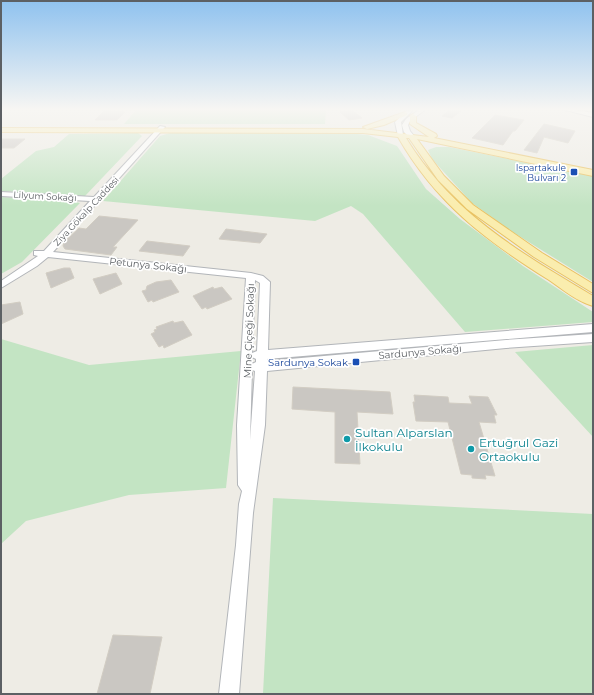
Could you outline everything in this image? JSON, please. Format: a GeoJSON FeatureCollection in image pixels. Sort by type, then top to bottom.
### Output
{"type":"FeatureCollection","features":[{"type":"Feature","properties":{"kind":"main road"},"geometry":{"type":"LineString","coordinates":[[393,141],[409,150]]}},
{"type":"Feature","properties":{"kind":"main road"},"geometry":{"type":"LineString","coordinates":[[406,141],[409,150],[436,189],[461,212],[528,263],[593,302]]}},
{"type":"Feature","properties":{"kind":"main road"},"geometry":{"type":"LineString","coordinates":[[412,141],[424,154],[441,178],[470,207],[538,255],[593,289]]}},
{"type":"Feature","properties":{"kind":"main road"},"geometry":{"type":"LineString","coordinates":[[441,141],[593,173]]}},
{"type":"Feature","properties":{"kind":"main road"},"geometry":{"type":"LineString","coordinates":[[459,141],[593,168]]}},
{"type":"Feature","properties":{"kind":"main road"},"geometry":{"type":"LineString","coordinates":[[424,154],[424,147],[433,144],[461,146]]}},
{"type":"Feature","properties":{"kind":"street","name":"Ziya Gökalp Caddesi"},"geometry":{"type":"LineString","coordinates":[[1,285],[34,264],[41,254],[146,141]]}},
{"type":"Feature","properties":{"kind":"street","name":"Lilyum Sokağı"},"geometry":{"type":"LineString","coordinates":[[1,194],[92,199]]}},
{"type":"Feature","properties":{"kind":"street","name":"Petunya Sokağı"},"geometry":{"type":"LineString","coordinates":[[41,254],[251,276]]}},
{"type":"Feature","properties":{"kind":"street"},"geometry":{"type":"LineString","coordinates":[[1,278],[41,254]]}},
{"type":"Feature","properties":{"kind":"street","name":"Mine Çiçeği Sokağı"},"geometry":{"type":"LineString","coordinates":[[229,694],[246,512],[259,425],[265,282],[260,278],[251,276],[248,362],[243,425],[246,512]]}},
{"type":"Feature","properties":{"kind":"street","name":"Sardunya Sokağı"},"geometry":{"type":"LineString","coordinates":[[248,362],[483,341],[593,328]]}},
{"type":"Feature","properties":{"kind":"street","name":"Sardunya Sokağı"},"geometry":{"type":"LineString","coordinates":[[483,341],[593,338]]}},
{"type":"Feature","properties":{"kind":"green space"},"geometry":{"type":"Polygon","coordinates":[[[60,141],[137,141],[85,196],[1,191],[1,179],[36,151],[54,147],[60,141]]]}},
{"type":"Feature","properties":{"kind":"green space"},"geometry":{"type":"Polygon","coordinates":[[[155,141],[385,141],[397,146],[426,189],[460,219],[523,266],[593,312],[593,322],[465,332],[363,214],[351,206],[315,221],[103,201],[155,141]]]}},
{"type":"Feature","properties":{"kind":"green space"},"geometry":{"type":"Polygon","coordinates":[[[436,147],[449,147],[593,176],[593,282],[511,231],[472,203],[432,159],[428,150],[436,147]]]}},
{"type":"Feature","properties":{"kind":"green space"},"geometry":{"type":"Polygon","coordinates":[[[1,197],[80,203],[22,262],[1,274],[1,197]]]}},
{"type":"Feature","properties":{"kind":"green space"},"geometry":{"type":"Polygon","coordinates":[[[1,339],[89,365],[241,351],[226,488],[129,495],[26,521],[1,544],[1,339]]]}},
{"type":"Feature","properties":{"kind":"green space"},"geometry":{"type":"Polygon","coordinates":[[[593,345],[593,437],[515,352],[593,345]]]}},
{"type":"Feature","properties":{"kind":"green space"},"geometry":{"type":"Polygon","coordinates":[[[273,498],[593,514],[593,694],[263,694],[273,498]]]}},
{"type":"Feature","properties":{"kind":"building"},"geometry":{"type":"Polygon","coordinates":[[[1,141],[22,141],[14,148],[1,148],[1,141]]]}},
{"type":"Feature","properties":{"kind":"building"},"geometry":{"type":"Polygon","coordinates":[[[487,141],[506,141],[503,145],[487,141]]]}},
{"type":"Feature","properties":{"kind":"building"},"geometry":{"type":"Polygon","coordinates":[[[531,141],[542,141],[537,153],[524,150],[531,141]]]}},
{"type":"Feature","properties":{"kind":"building"},"geometry":{"type":"Polygon","coordinates":[[[99,216],[138,220],[113,247],[117,247],[111,255],[65,249],[63,246],[64,242],[79,228],[86,229],[99,216]]]}},
{"type":"Feature","properties":{"kind":"building"},"geometry":{"type":"Polygon","coordinates":[[[226,229],[267,234],[260,243],[219,239],[226,229]]]}},
{"type":"Feature","properties":{"kind":"building"},"geometry":{"type":"Polygon","coordinates":[[[147,241],[190,246],[183,256],[139,251],[147,241]]]}},
{"type":"Feature","properties":{"kind":"building"},"geometry":{"type":"Polygon","coordinates":[[[64,268],[70,268],[74,278],[51,288],[46,273],[64,268]]]}},
{"type":"Feature","properties":{"kind":"building"},"geometry":{"type":"Polygon","coordinates":[[[116,273],[122,284],[100,294],[93,279],[116,273]]]}},
{"type":"Feature","properties":{"kind":"building"},"geometry":{"type":"Polygon","coordinates":[[[171,280],[179,292],[153,302],[152,300],[148,302],[142,291],[146,290],[147,286],[156,282],[171,280]]]}},
{"type":"Feature","properties":{"kind":"building"},"geometry":{"type":"Polygon","coordinates":[[[213,287],[214,289],[222,287],[232,299],[207,309],[206,307],[202,309],[193,296],[213,287]]]}},
{"type":"Feature","properties":{"kind":"building"},"geometry":{"type":"Polygon","coordinates":[[[20,302],[23,314],[1,324],[1,305],[20,302]]]}},
{"type":"Feature","properties":{"kind":"building"},"geometry":{"type":"Polygon","coordinates":[[[173,321],[174,323],[183,321],[192,335],[164,348],[163,345],[159,347],[151,334],[155,332],[154,330],[157,329],[156,327],[173,321]]]}},
{"type":"Feature","properties":{"kind":"building","name":"Sultan Alparslan İlkokulu"},"geometry":{"type":"Polygon","coordinates":[[[293,387],[390,392],[393,414],[357,412],[360,464],[335,463],[335,412],[292,409],[293,387]]]}},
{"type":"Feature","properties":{"kind":"building","name":"Ertuğrul Gazi Ortaokulu"},"geometry":{"type":"Polygon","coordinates":[[[414,395],[448,397],[449,403],[472,404],[469,396],[488,397],[497,415],[494,415],[496,423],[479,422],[495,476],[485,475],[486,479],[472,478],[472,475],[461,474],[448,422],[416,421],[413,402],[415,402],[414,395]]]}},
{"type":"Feature","properties":{"kind":"building"},"geometry":{"type":"Polygon","coordinates":[[[113,635],[162,637],[150,694],[97,694],[113,635]]]}},
{"type":"Feature","properties":{"kind":"place","name":"Ispartakule Bulvarı 2"},"geometry":{"type":"Point","coordinates":[574,172]}},
{"type":"Feature","properties":{"kind":"place","name":"Sardunya Sokak"},"geometry":{"type":"Point","coordinates":[356,362]}},
{"type":"Feature","properties":{"kind":"place","name":"Sultan Alparslan İlkokulu"},"geometry":{"type":"Point","coordinates":[347,439]}},
{"type":"Feature","properties":{"kind":"place","name":"Ertuğrul Gazi Ortaokulu"},"geometry":{"type":"Point","coordinates":[471,449]}}]}
